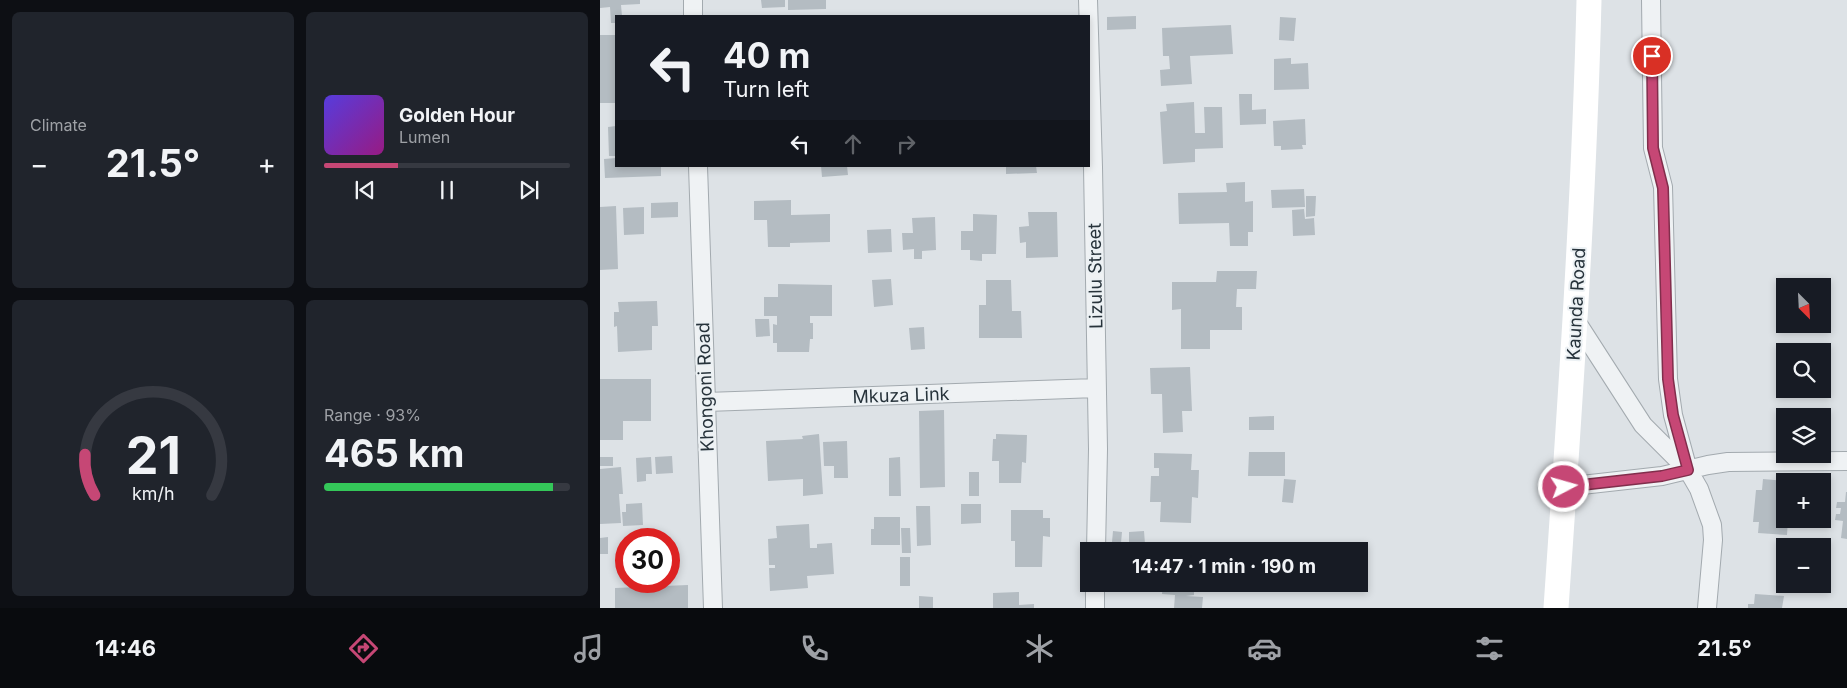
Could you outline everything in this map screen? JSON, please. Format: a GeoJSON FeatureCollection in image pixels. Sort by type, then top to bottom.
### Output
{"type":"FeatureCollection","features":[{"type":"Feature","properties":{"kind":"main road","name":"Kaunda Road"},"geometry":{"type":"LineString","coordinates":[[1556,608],[1576,321],[1590,0]]}},
{"type":"Feature","properties":{"kind":"street"},"geometry":{"type":"LineString","coordinates":[[692,0],[693,15]]}},
{"type":"Feature","properties":{"kind":"street","name":"Lizulu Street"},"geometry":{"type":"LineString","coordinates":[[1088,0],[1088,15]]}},
{"type":"Feature","properties":{"kind":"street"},"geometry":{"type":"LineString","coordinates":[[1651,0],[1653,148],[1663,188],[1668,379],[1673,415],[1688,470],[1699,489],[1712,525],[1714,540],[1707,608]]}},
{"type":"Feature","properties":{"kind":"street","name":"Lizulu Street"},"geometry":{"type":"LineString","coordinates":[[1090,66],[1098,448],[1096,542]]}},
{"type":"Feature","properties":{"kind":"street","name":"Khongoni Road"},"geometry":{"type":"LineString","coordinates":[[698,167],[713,608]]}},
{"type":"Feature","properties":{"kind":"street"},"geometry":{"type":"LineString","coordinates":[[1576,321],[1643,425],[1688,470]]}},
{"type":"Feature","properties":{"kind":"street","name":"Mkuza Link"},"geometry":{"type":"LineString","coordinates":[[706,402],[1096,388]]}},
{"type":"Feature","properties":{"kind":"street"},"geometry":{"type":"LineString","coordinates":[[1564,487],[1662,476],[1728,462],[1847,461]]}},
{"type":"Feature","properties":{"kind":"street"},"geometry":{"type":"LineString","coordinates":[[1095,592],[1095,608]]}},
{"type":"Feature","properties":{"kind":"building"},"geometry":{"type":"Polygon","coordinates":[[[600,0],[640,0],[640,4],[621,5],[622,15],[615,15],[615,23],[611,23],[610,7],[600,8],[600,0]]]}},
{"type":"Feature","properties":{"kind":"building"},"geometry":{"type":"Polygon","coordinates":[[[761,0],[785,0],[785,7],[762,8],[761,0]]]}},
{"type":"Feature","properties":{"kind":"building"},"geometry":{"type":"Polygon","coordinates":[[[788,0],[826,0],[826,9],[788,10],[788,0]]]}},
{"type":"Feature","properties":{"kind":"building"},"geometry":{"type":"Polygon","coordinates":[[[1136,16],[1136,29],[1107,30],[1107,17],[1136,16]]]}},
{"type":"Feature","properties":{"kind":"building"},"geometry":{"type":"Polygon","coordinates":[[[1280,17],[1296,18],[1294,41],[1279,40],[1280,17]]]}},
{"type":"Feature","properties":{"kind":"building"},"geometry":{"type":"Polygon","coordinates":[[[1231,25],[1233,54],[1190,56],[1192,84],[1161,86],[1160,70],[1170,69],[1169,56],[1163,56],[1162,28],[1231,25]]]}},
{"type":"Feature","properties":{"kind":"building"},"geometry":{"type":"Polygon","coordinates":[[[600,35],[615,35],[615,103],[600,103],[600,35]]]}},
{"type":"Feature","properties":{"kind":"building"},"geometry":{"type":"Polygon","coordinates":[[[1291,58],[1291,64],[1308,63],[1309,89],[1274,90],[1274,59],[1291,58]]]}},
{"type":"Feature","properties":{"kind":"building"},"geometry":{"type":"Polygon","coordinates":[[[1239,94],[1252,94],[1252,110],[1266,109],[1266,124],[1240,125],[1239,94]]]}},
{"type":"Feature","properties":{"kind":"building"},"geometry":{"type":"Polygon","coordinates":[[[1194,102],[1195,133],[1205,133],[1204,107],[1222,107],[1223,148],[1195,149],[1195,162],[1163,164],[1160,112],[1167,111],[1166,104],[1194,102]]]}},
{"type":"Feature","properties":{"kind":"building"},"geometry":{"type":"Polygon","coordinates":[[[1305,119],[1306,145],[1302,145],[1303,149],[1281,150],[1281,146],[1274,146],[1273,121],[1305,119]]]}},
{"type":"Feature","properties":{"kind":"building"},"geometry":{"type":"Polygon","coordinates":[[[615,126],[615,156],[609,156],[608,127],[615,126]]]}},
{"type":"Feature","properties":{"kind":"building"},"geometry":{"type":"Polygon","coordinates":[[[615,158],[615,167],[661,167],[661,176],[605,178],[604,159],[615,158]]]}},
{"type":"Feature","properties":{"kind":"building"},"geometry":{"type":"Polygon","coordinates":[[[821,167],[847,167],[848,175],[822,177],[821,167]]]}},
{"type":"Feature","properties":{"kind":"building"},"geometry":{"type":"Polygon","coordinates":[[[1006,167],[1036,167],[1037,173],[1006,174],[1006,167]]]}},
{"type":"Feature","properties":{"kind":"building"},"geometry":{"type":"Polygon","coordinates":[[[1245,182],[1245,202],[1253,201],[1253,232],[1248,232],[1248,246],[1230,246],[1229,223],[1179,224],[1178,193],[1227,192],[1226,183],[1245,182]]]}},
{"type":"Feature","properties":{"kind":"building"},"geometry":{"type":"Polygon","coordinates":[[[1304,189],[1305,207],[1272,208],[1271,190],[1304,189]]]}},
{"type":"Feature","properties":{"kind":"building"},"geometry":{"type":"Polygon","coordinates":[[[1306,196],[1316,196],[1315,216],[1306,217],[1306,196]]]}},
{"type":"Feature","properties":{"kind":"building"},"geometry":{"type":"Polygon","coordinates":[[[791,200],[791,215],[830,214],[830,242],[790,243],[790,247],[768,247],[767,220],[754,220],[754,201],[791,200]]]}},
{"type":"Feature","properties":{"kind":"building"},"geometry":{"type":"Polygon","coordinates":[[[678,202],[678,217],[651,218],[651,203],[678,202]]]}},
{"type":"Feature","properties":{"kind":"building"},"geometry":{"type":"Polygon","coordinates":[[[616,206],[618,269],[600,270],[600,207],[616,206]]]}},
{"type":"Feature","properties":{"kind":"building"},"geometry":{"type":"Polygon","coordinates":[[[644,207],[644,234],[624,235],[623,208],[644,207]]]}},
{"type":"Feature","properties":{"kind":"building"},"geometry":{"type":"Polygon","coordinates":[[[1304,209],[1305,219],[1314,218],[1315,235],[1293,236],[1292,210],[1304,209]]]}},
{"type":"Feature","properties":{"kind":"building"},"geometry":{"type":"Polygon","coordinates":[[[1028,212],[1057,212],[1058,257],[1026,258],[1026,242],[1020,243],[1019,227],[1029,226],[1028,212]]]}},
{"type":"Feature","properties":{"kind":"building"},"geometry":{"type":"Polygon","coordinates":[[[973,214],[997,215],[996,254],[982,254],[982,261],[970,260],[970,250],[961,250],[961,231],[973,231],[973,214]]]}},
{"type":"Feature","properties":{"kind":"building"},"geometry":{"type":"Polygon","coordinates":[[[935,217],[936,250],[922,251],[922,259],[914,259],[914,249],[903,250],[902,233],[913,233],[912,218],[935,217]]]}},
{"type":"Feature","properties":{"kind":"building"},"geometry":{"type":"Polygon","coordinates":[[[891,229],[892,252],[868,253],[867,230],[891,229]]]}},
{"type":"Feature","properties":{"kind":"building"},"geometry":{"type":"Polygon","coordinates":[[[1217,271],[1257,271],[1256,289],[1237,289],[1236,307],[1242,307],[1242,330],[1210,330],[1210,349],[1181,349],[1181,309],[1172,310],[1172,282],[1216,282],[1217,271]]]}},
{"type":"Feature","properties":{"kind":"building"},"geometry":{"type":"Polygon","coordinates":[[[891,279],[893,305],[874,307],[872,280],[891,279]]]}},
{"type":"Feature","properties":{"kind":"building"},"geometry":{"type":"Polygon","coordinates":[[[986,280],[1011,280],[1012,311],[1021,311],[1022,338],[979,338],[979,305],[986,305],[986,280]]]}},
{"type":"Feature","properties":{"kind":"building"},"geometry":{"type":"Polygon","coordinates":[[[778,284],[832,285],[832,316],[810,316],[810,323],[813,323],[813,339],[810,339],[809,352],[777,352],[777,343],[773,343],[773,324],[777,325],[777,316],[764,316],[764,297],[778,297],[778,284]]]}},
{"type":"Feature","properties":{"kind":"building"},"geometry":{"type":"Polygon","coordinates":[[[657,301],[658,326],[652,326],[652,350],[618,352],[617,326],[614,327],[614,312],[619,312],[618,302],[657,301]]]}},
{"type":"Feature","properties":{"kind":"building"},"geometry":{"type":"Polygon","coordinates":[[[755,319],[769,319],[770,336],[756,337],[755,319]]]}},
{"type":"Feature","properties":{"kind":"building"},"geometry":{"type":"Polygon","coordinates":[[[924,327],[925,349],[911,350],[909,328],[924,327]]]}},
{"type":"Feature","properties":{"kind":"building"},"geometry":{"type":"Polygon","coordinates":[[[1190,367],[1192,411],[1182,411],[1183,432],[1163,433],[1162,394],[1151,394],[1150,368],[1190,367]]]}},
{"type":"Feature","properties":{"kind":"building"},"geometry":{"type":"Polygon","coordinates":[[[600,379],[651,379],[651,421],[623,421],[623,440],[600,440],[600,379]]]}},
{"type":"Feature","properties":{"kind":"building"},"geometry":{"type":"Polygon","coordinates":[[[944,410],[945,487],[920,488],[919,411],[944,410]]]}},
{"type":"Feature","properties":{"kind":"building"},"geometry":{"type":"Polygon","coordinates":[[[1274,416],[1274,430],[1249,430],[1249,417],[1274,416]]]}},
{"type":"Feature","properties":{"kind":"building"},"geometry":{"type":"Polygon","coordinates":[[[819,434],[823,494],[803,496],[803,479],[768,481],[766,441],[803,439],[802,436],[819,434]]]}},
{"type":"Feature","properties":{"kind":"building"},"geometry":{"type":"Polygon","coordinates":[[[996,434],[1027,435],[1026,463],[1022,462],[1021,483],[999,483],[999,461],[992,461],[993,439],[996,439],[996,434]]]}},
{"type":"Feature","properties":{"kind":"building"},"geometry":{"type":"Polygon","coordinates":[[[847,441],[848,478],[834,478],[834,466],[824,466],[823,442],[847,441]]]}},
{"type":"Feature","properties":{"kind":"building"},"geometry":{"type":"Polygon","coordinates":[[[1249,452],[1285,452],[1285,476],[1248,476],[1249,452]]]}},
{"type":"Feature","properties":{"kind":"building"},"geometry":{"type":"Polygon","coordinates":[[[1154,453],[1192,454],[1191,470],[1199,470],[1198,498],[1192,497],[1191,523],[1160,522],[1161,502],[1150,502],[1151,476],[1159,476],[1159,468],[1154,468],[1154,453]]]}},
{"type":"Feature","properties":{"kind":"building"},"geometry":{"type":"Polygon","coordinates":[[[672,456],[673,473],[656,474],[655,457],[672,456]]]}},
{"type":"Feature","properties":{"kind":"building"},"geometry":{"type":"Polygon","coordinates":[[[600,457],[613,457],[613,466],[600,466],[600,457]]]}},
{"type":"Feature","properties":{"kind":"building"},"geometry":{"type":"Polygon","coordinates":[[[651,457],[652,474],[646,474],[646,481],[637,482],[636,458],[651,457]]]}},
{"type":"Feature","properties":{"kind":"building"},"geometry":{"type":"Polygon","coordinates":[[[900,457],[901,496],[889,496],[889,458],[900,457]]]}},
{"type":"Feature","properties":{"kind":"building"},"geometry":{"type":"Polygon","coordinates":[[[621,467],[623,494],[619,494],[621,523],[600,524],[600,469],[621,467]]]}},
{"type":"Feature","properties":{"kind":"building"},"geometry":{"type":"Polygon","coordinates":[[[969,472],[979,472],[979,496],[969,496],[969,472]]]}},
{"type":"Feature","properties":{"kind":"building"},"geometry":{"type":"Polygon","coordinates":[[[1284,479],[1296,480],[1293,503],[1282,502],[1284,479]]]}},
{"type":"Feature","properties":{"kind":"building"},"geometry":{"type":"Polygon","coordinates":[[[1763,479],[1776,480],[1776,528],[1787,528],[1787,535],[1758,533],[1759,522],[1753,522],[1756,490],[1762,490],[1763,479]]]}},
{"type":"Feature","properties":{"kind":"building"},"geometry":{"type":"Polygon","coordinates":[[[1846,492],[1847,539],[1841,538],[1843,521],[1835,520],[1836,514],[1840,514],[1841,508],[1836,508],[1837,502],[1845,502],[1846,492]]]}},
{"type":"Feature","properties":{"kind":"building"},"geometry":{"type":"Polygon","coordinates":[[[642,503],[643,525],[623,526],[622,512],[626,512],[626,504],[642,503]]]}},
{"type":"Feature","properties":{"kind":"building"},"geometry":{"type":"Polygon","coordinates":[[[961,504],[981,504],[981,523],[961,524],[961,504]]]}},
{"type":"Feature","properties":{"kind":"building"},"geometry":{"type":"Polygon","coordinates":[[[916,506],[930,506],[931,545],[917,546],[916,506]]]}},
{"type":"Feature","properties":{"kind":"building"},"geometry":{"type":"Polygon","coordinates":[[[1011,510],[1043,510],[1043,518],[1050,518],[1050,537],[1043,536],[1042,567],[1015,567],[1015,541],[1011,541],[1011,510]]]}},
{"type":"Feature","properties":{"kind":"building"},"geometry":{"type":"Polygon","coordinates":[[[874,517],[900,517],[900,545],[871,545],[871,529],[874,529],[874,517]]]}},
{"type":"Feature","properties":{"kind":"building"},"geometry":{"type":"Polygon","coordinates":[[[809,524],[810,548],[817,548],[817,544],[832,543],[834,574],[807,576],[808,588],[770,591],[769,568],[775,568],[775,565],[769,565],[768,539],[777,538],[776,526],[809,524]]]}},
{"type":"Feature","properties":{"kind":"building"},"geometry":{"type":"Polygon","coordinates":[[[901,528],[910,528],[911,553],[902,553],[901,528]]]}},
{"type":"Feature","properties":{"kind":"building"},"geometry":{"type":"Polygon","coordinates":[[[1113,531],[1122,532],[1121,542],[1112,542],[1113,531]]]}},
{"type":"Feature","properties":{"kind":"building"},"geometry":{"type":"Polygon","coordinates":[[[1144,531],[1145,542],[1129,542],[1129,532],[1144,531]]]}},
{"type":"Feature","properties":{"kind":"building"},"geometry":{"type":"Polygon","coordinates":[[[608,537],[608,554],[600,554],[600,538],[608,537]]]}},
{"type":"Feature","properties":{"kind":"building"},"geometry":{"type":"Polygon","coordinates":[[[900,557],[910,557],[910,586],[900,586],[900,557]]]}},
{"type":"Feature","properties":{"kind":"building"},"geometry":{"type":"Polygon","coordinates":[[[680,585],[688,585],[688,608],[615,608],[615,593],[680,593],[680,585]]]}},
{"type":"Feature","properties":{"kind":"building"},"geometry":{"type":"Polygon","coordinates":[[[1019,592],[1019,605],[1034,604],[1034,608],[993,608],[993,593],[1019,592]]]}},
{"type":"Feature","properties":{"kind":"building"},"geometry":{"type":"Polygon","coordinates":[[[1162,592],[1194,592],[1194,595],[1186,596],[1203,597],[1202,608],[1174,608],[1175,595],[1162,594],[1162,592]]]}},
{"type":"Feature","properties":{"kind":"building"},"geometry":{"type":"Polygon","coordinates":[[[1755,594],[1784,596],[1782,608],[1748,608],[1748,604],[1754,604],[1755,594]]]}},
{"type":"Feature","properties":{"kind":"building"},"geometry":{"type":"Polygon","coordinates":[[[919,596],[933,597],[933,608],[919,608],[919,596]]]}},
{"type":"Feature","properties":{"kind":"route"},"geometry":{"type":"LineString","coordinates":[[1564,487],[1662,476],[1688,470],[1673,415],[1668,379],[1663,188],[1653,148],[1652,56]]}}]}
